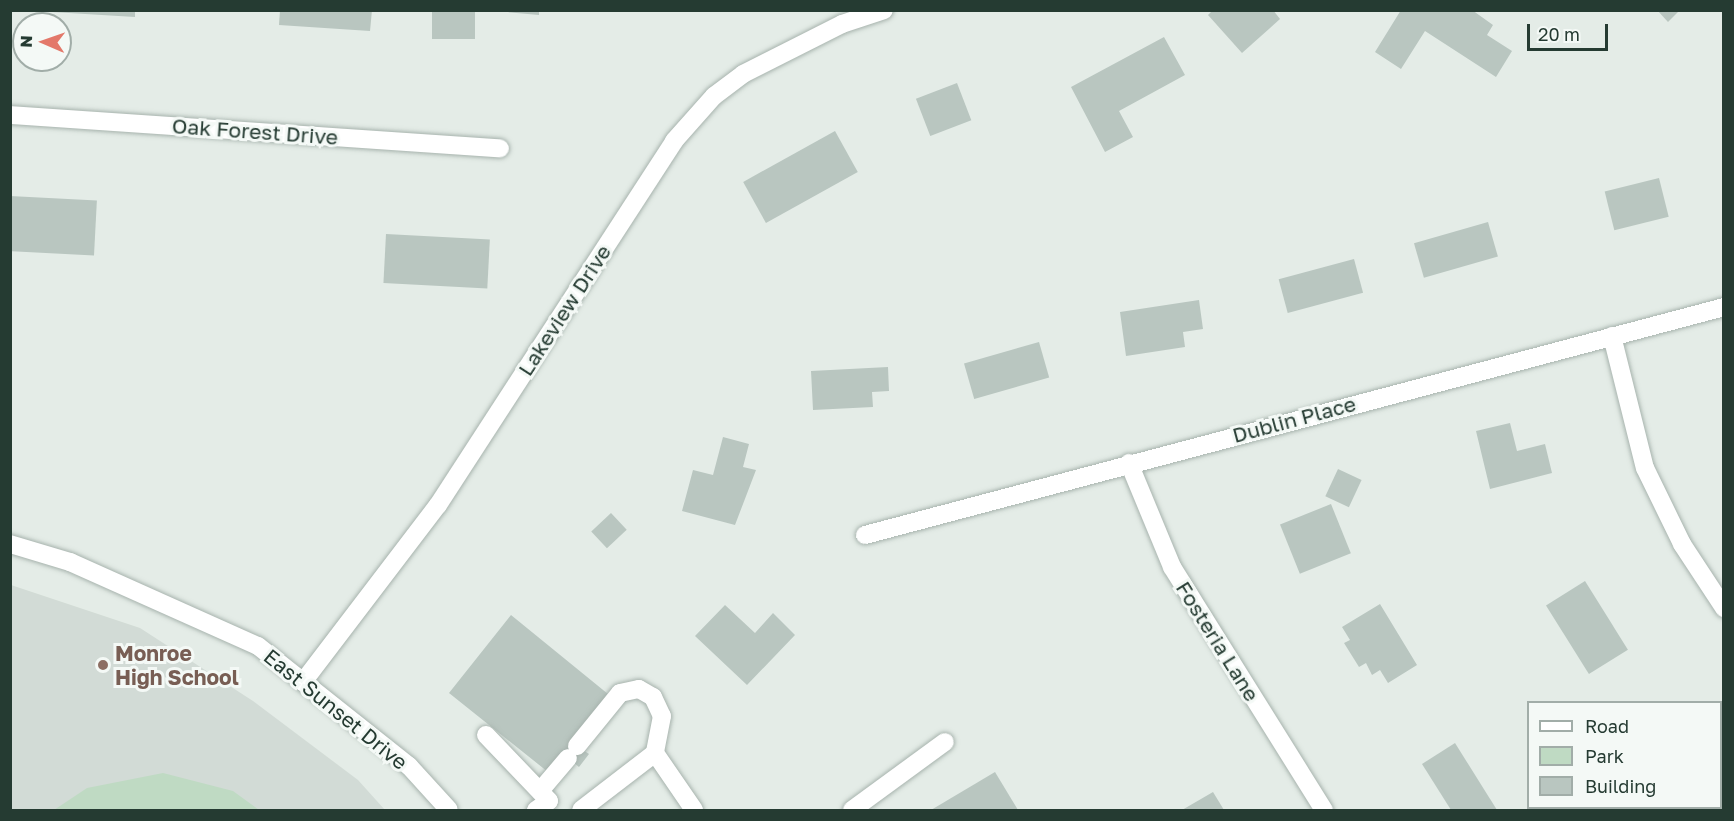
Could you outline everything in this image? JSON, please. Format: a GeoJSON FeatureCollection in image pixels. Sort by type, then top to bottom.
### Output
{"type":"FeatureCollection","features":[{"type":"Feature","properties":{"kind":"street","name":"Lakeview Drive"},"geometry":{"type":"LineString","coordinates":[[303,682],[438,505],[674,141],[714,96],[743,74],[842,24],[884,10]]}},
{"type":"Feature","properties":{"kind":"street","name":"Oak Forest Drive"},"geometry":{"type":"LineString","coordinates":[[10,115],[500,148]]}},
{"type":"Feature","properties":{"kind":"street","name":"Dublin Place"},"geometry":{"type":"LineString","coordinates":[[865,535],[1129,463],[1724,307]]}},
{"type":"Feature","properties":{"kind":"street"},"geometry":{"type":"LineString","coordinates":[[1612,336],[1646,468],[1682,544],[1724,608]]}},
{"type":"Feature","properties":{"kind":"street","name":"Fosteria Lane"},"geometry":{"type":"LineString","coordinates":[[1129,463],[1172,567],[1324,810]]}},
{"type":"Feature","properties":{"kind":"street","name":"East Sunset Drive"},"geometry":{"type":"LineString","coordinates":[[10,544],[70,562],[258,646],[409,766],[449,810]]}},
{"type":"Feature","properties":{"kind":"street"},"geometry":{"type":"LineString","coordinates":[[486,735],[544,803],[573,752],[620,693],[629,689],[653,697],[662,716],[655,753],[581,810]]}},
{"type":"Feature","properties":{"kind":"street"},"geometry":{"type":"LineString","coordinates":[[852,810],[945,742]]}},
{"type":"Feature","properties":{"kind":"street"},"geometry":{"type":"LineString","coordinates":[[655,753],[694,810]]}},
{"type":"Feature","properties":{"kind":"shaded area","name":"Monroe High School"},"geometry":{"type":"Polygon","coordinates":[[[11,585],[140,628],[253,701],[358,780],[385,810],[11,810],[11,585]]]}},
{"type":"Feature","properties":{"kind":"green space"},"geometry":{"type":"Polygon","coordinates":[[[163,773],[233,791],[259,810],[54,810],[87,788],[163,773]]]}},
{"type":"Feature","properties":{"kind":"building"},"geometry":{"type":"Polygon","coordinates":[[[19,10],[135,10],[135,17],[72,12],[19,10]]]}},
{"type":"Feature","properties":{"kind":"building"},"geometry":{"type":"Polygon","coordinates":[[[280,10],[372,10],[370,31],[279,25],[280,10]]]}},
{"type":"Feature","properties":{"kind":"building"},"geometry":{"type":"Polygon","coordinates":[[[432,10],[475,10],[475,39],[432,39],[432,10]]]}},
{"type":"Feature","properties":{"kind":"building"},"geometry":{"type":"Polygon","coordinates":[[[485,10],[539,10],[539,15],[485,10]]]}},
{"type":"Feature","properties":{"kind":"building"},"geometry":{"type":"Polygon","coordinates":[[[1213,10],[1273,10],[1280,19],[1242,53],[1208,15],[1213,10]]]}},
{"type":"Feature","properties":{"kind":"building"},"geometry":{"type":"Polygon","coordinates":[[[1401,10],[1472,10],[1493,25],[1487,35],[1512,51],[1496,77],[1425,31],[1401,69],[1375,52],[1401,10]]]}},
{"type":"Feature","properties":{"kind":"building"},"geometry":{"type":"Polygon","coordinates":[[[1657,10],[1680,10],[1668,22],[1657,10]]]}},
{"type":"Feature","properties":{"kind":"building"},"geometry":{"type":"Polygon","coordinates":[[[1164,37],[1185,75],[1119,111],[1133,137],[1105,152],[1071,87],[1164,37]]]}},
{"type":"Feature","properties":{"kind":"building"},"geometry":{"type":"Polygon","coordinates":[[[957,83],[971,120],[930,136],[916,99],[957,83]]]}},
{"type":"Feature","properties":{"kind":"building"},"geometry":{"type":"Polygon","coordinates":[[[835,131],[858,172],[766,223],[743,182],[835,131]]]}},
{"type":"Feature","properties":{"kind":"building"},"geometry":{"type":"Polygon","coordinates":[[[1659,178],[1669,217],[1614,230],[1605,192],[1659,178]]]}},
{"type":"Feature","properties":{"kind":"building"},"geometry":{"type":"Polygon","coordinates":[[[10,196],[97,201],[94,255],[10,251],[10,196]]]}},
{"type":"Feature","properties":{"kind":"building"},"geometry":{"type":"Polygon","coordinates":[[[1488,222],[1498,257],[1424,278],[1414,243],[1488,222]]]}},
{"type":"Feature","properties":{"kind":"building"},"geometry":{"type":"Polygon","coordinates":[[[386,234],[490,239],[487,288],[383,283],[386,234]]]}},
{"type":"Feature","properties":{"kind":"building"},"geometry":{"type":"Polygon","coordinates":[[[1354,259],[1363,293],[1288,313],[1279,279],[1354,259]]]}},
{"type":"Feature","properties":{"kind":"building"},"geometry":{"type":"Polygon","coordinates":[[[1199,300],[1203,329],[1183,332],[1185,347],[1126,356],[1120,312],[1199,300]]]}},
{"type":"Feature","properties":{"kind":"building"},"geometry":{"type":"Polygon","coordinates":[[[1039,342],[1049,378],[974,399],[964,363],[1039,342]]]}},
{"type":"Feature","properties":{"kind":"building"},"geometry":{"type":"Polygon","coordinates":[[[888,367],[889,391],[872,392],[873,407],[813,410],[811,371],[888,367]]]}},
{"type":"Feature","properties":{"kind":"building"},"geometry":{"type":"Polygon","coordinates":[[[1510,423],[1517,451],[1545,444],[1552,473],[1490,489],[1476,431],[1510,423]]]}},
{"type":"Feature","properties":{"kind":"building"},"geometry":{"type":"Polygon","coordinates":[[[723,437],[749,444],[743,467],[756,470],[735,525],[682,511],[693,470],[713,475],[723,437]]]}},
{"type":"Feature","properties":{"kind":"building"},"geometry":{"type":"Polygon","coordinates":[[[1338,469],[1362,480],[1349,507],[1325,496],[1338,469]]]}},
{"type":"Feature","properties":{"kind":"building"},"geometry":{"type":"Polygon","coordinates":[[[1331,504],[1351,553],[1300,574],[1280,525],[1331,504]]]}},
{"type":"Feature","properties":{"kind":"building"},"geometry":{"type":"Polygon","coordinates":[[[611,513],[627,530],[607,548],[591,531],[611,513]]]}},
{"type":"Feature","properties":{"kind":"building"},"geometry":{"type":"Polygon","coordinates":[[[1585,581],[1628,650],[1589,674],[1546,605],[1585,581]]]}},
{"type":"Feature","properties":{"kind":"building"},"geometry":{"type":"Polygon","coordinates":[[[1380,604],[1417,665],[1388,683],[1380,670],[1372,675],[1366,663],[1359,667],[1344,643],[1350,640],[1342,627],[1380,604]]]}},
{"type":"Feature","properties":{"kind":"building"},"geometry":{"type":"Polygon","coordinates":[[[725,605],[755,633],[773,613],[795,635],[747,685],[695,636],[725,605]]]}},
{"type":"Feature","properties":{"kind":"building"},"geometry":{"type":"Polygon","coordinates":[[[511,615],[608,694],[577,746],[589,754],[579,767],[568,758],[548,772],[449,693],[511,615]]]}},
{"type":"Feature","properties":{"kind":"building"},"geometry":{"type":"Polygon","coordinates":[[[1455,743],[1497,810],[1451,810],[1422,764],[1455,743]]]}},
{"type":"Feature","properties":{"kind":"building"},"geometry":{"type":"Polygon","coordinates":[[[995,772],[1018,810],[931,810],[995,772]]]}},
{"type":"Feature","properties":{"kind":"building"},"geometry":{"type":"Polygon","coordinates":[[[1213,792],[1224,810],[1182,810],[1213,792]]]}},
{"type":"Feature","properties":{"kind":"place","name":"Monroe High School"},"geometry":{"type":"Point","coordinates":[103,665]}}]}
